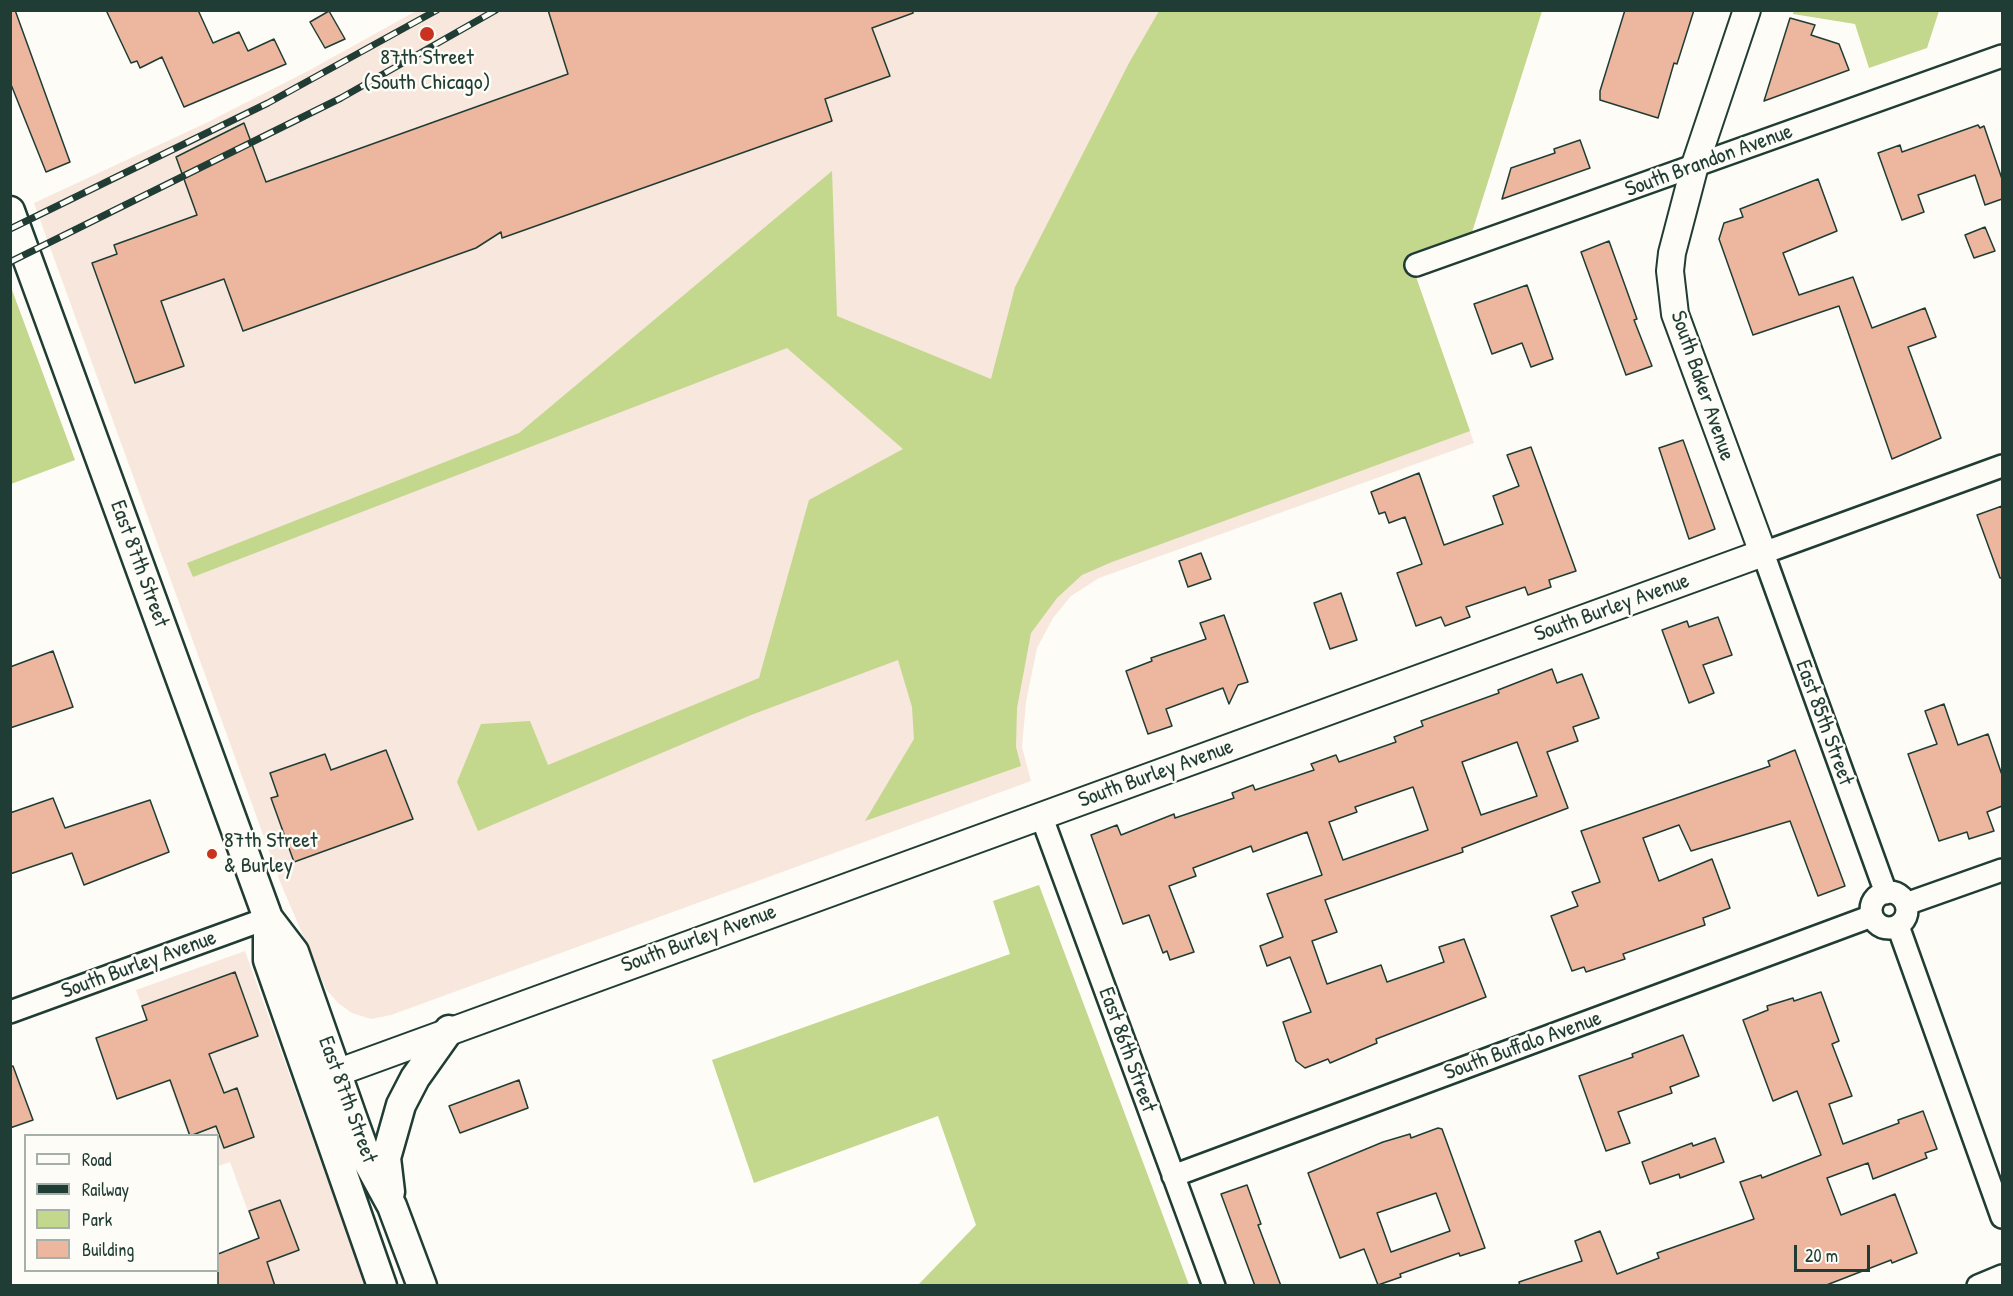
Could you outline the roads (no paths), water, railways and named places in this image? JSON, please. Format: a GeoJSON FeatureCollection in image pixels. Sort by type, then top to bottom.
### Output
{"type":"FeatureCollection","features":[{"type":"Feature","properties":{"kind":"main road","name":"East 87th Street"},"geometry":{"type":"LineString","coordinates":[[10,211],[268,918],[294,952],[369,1164],[392,1206],[422,1286]]}},
{"type":"Feature","properties":{"kind":"main road","name":"East 87th Street"},"geometry":{"type":"LineString","coordinates":[[268,918],[268,960],[382,1286]]}},
{"type":"Feature","properties":{"kind":"main road"},"geometry":{"type":"LineString","coordinates":[[392,1206],[386,1158],[390,1136],[401,1105],[415,1078],[449,1030]]}},
{"type":"Feature","properties":{"kind":"street","name":"South Baker Avenue"},"geometry":{"type":"LineString","coordinates":[[1747,10],[1695,165],[1672,253],[1671,290],[1675,314],[1698,382],[1763,553]]}},
{"type":"Feature","properties":{"kind":"street","name":"South Brandon Avenue"},"geometry":{"type":"LineString","coordinates":[[1416,265],[2002,56]]}},
{"type":"Feature","properties":{"kind":"street","name":"South Burley Avenue"},"geometry":{"type":"LineString","coordinates":[[310,1083],[449,1030],[2002,466]]}},
{"type":"Feature","properties":{"kind":"street","name":"East 85th Street"},"geometry":{"type":"LineString","coordinates":[[1763,553],[1886,893]]}},
{"type":"Feature","properties":{"kind":"street","name":"East 86th Street"},"geometry":{"type":"LineString","coordinates":[[1041,815],[1214,1286]]}},
{"type":"Feature","properties":{"kind":"street"},"geometry":{"type":"LineString","coordinates":[[1906,904],[2002,870]]}},
{"type":"Feature","properties":{"kind":"street"},"geometry":{"type":"LineString","coordinates":[[1886,893],[1896,893],[1906,904],[1905,919],[1898,926],[1883,927],[1872,916],[1872,904],[1886,893]]}},
{"type":"Feature","properties":{"kind":"street","name":"South Buffalo Avenue"},"geometry":{"type":"LineString","coordinates":[[1173,1176],[1872,916]]}},
{"type":"Feature","properties":{"kind":"street","name":"South Burley Avenue"},"geometry":{"type":"LineString","coordinates":[[10,1012],[268,918]]}},
{"type":"Feature","properties":{"kind":"street"},"geometry":{"type":"LineString","coordinates":[[1898,926],[2002,1217]]}},
{"type":"Feature","properties":{"kind":"street"},"geometry":{"type":"LineString","coordinates":[[1978,1286],[2002,1276]]}},
{"type":"Feature","properties":{"kind":"railway"},"geometry":{"type":"LineString","coordinates":[[10,229],[268,103],[437,10]]}},
{"type":"Feature","properties":{"kind":"railway"},"geometry":{"type":"LineString","coordinates":[[10,262],[341,98],[496,10]]}},
{"type":"Feature","properties":{"kind":"place","name":"87th Street (South Chicago)"},"geometry":{"type":"Point","coordinates":[427,34]}},
{"type":"Feature","properties":{"kind":"place","name":"87th Street & Burley"},"geometry":{"type":"Point","coordinates":[212,854]}}]}
